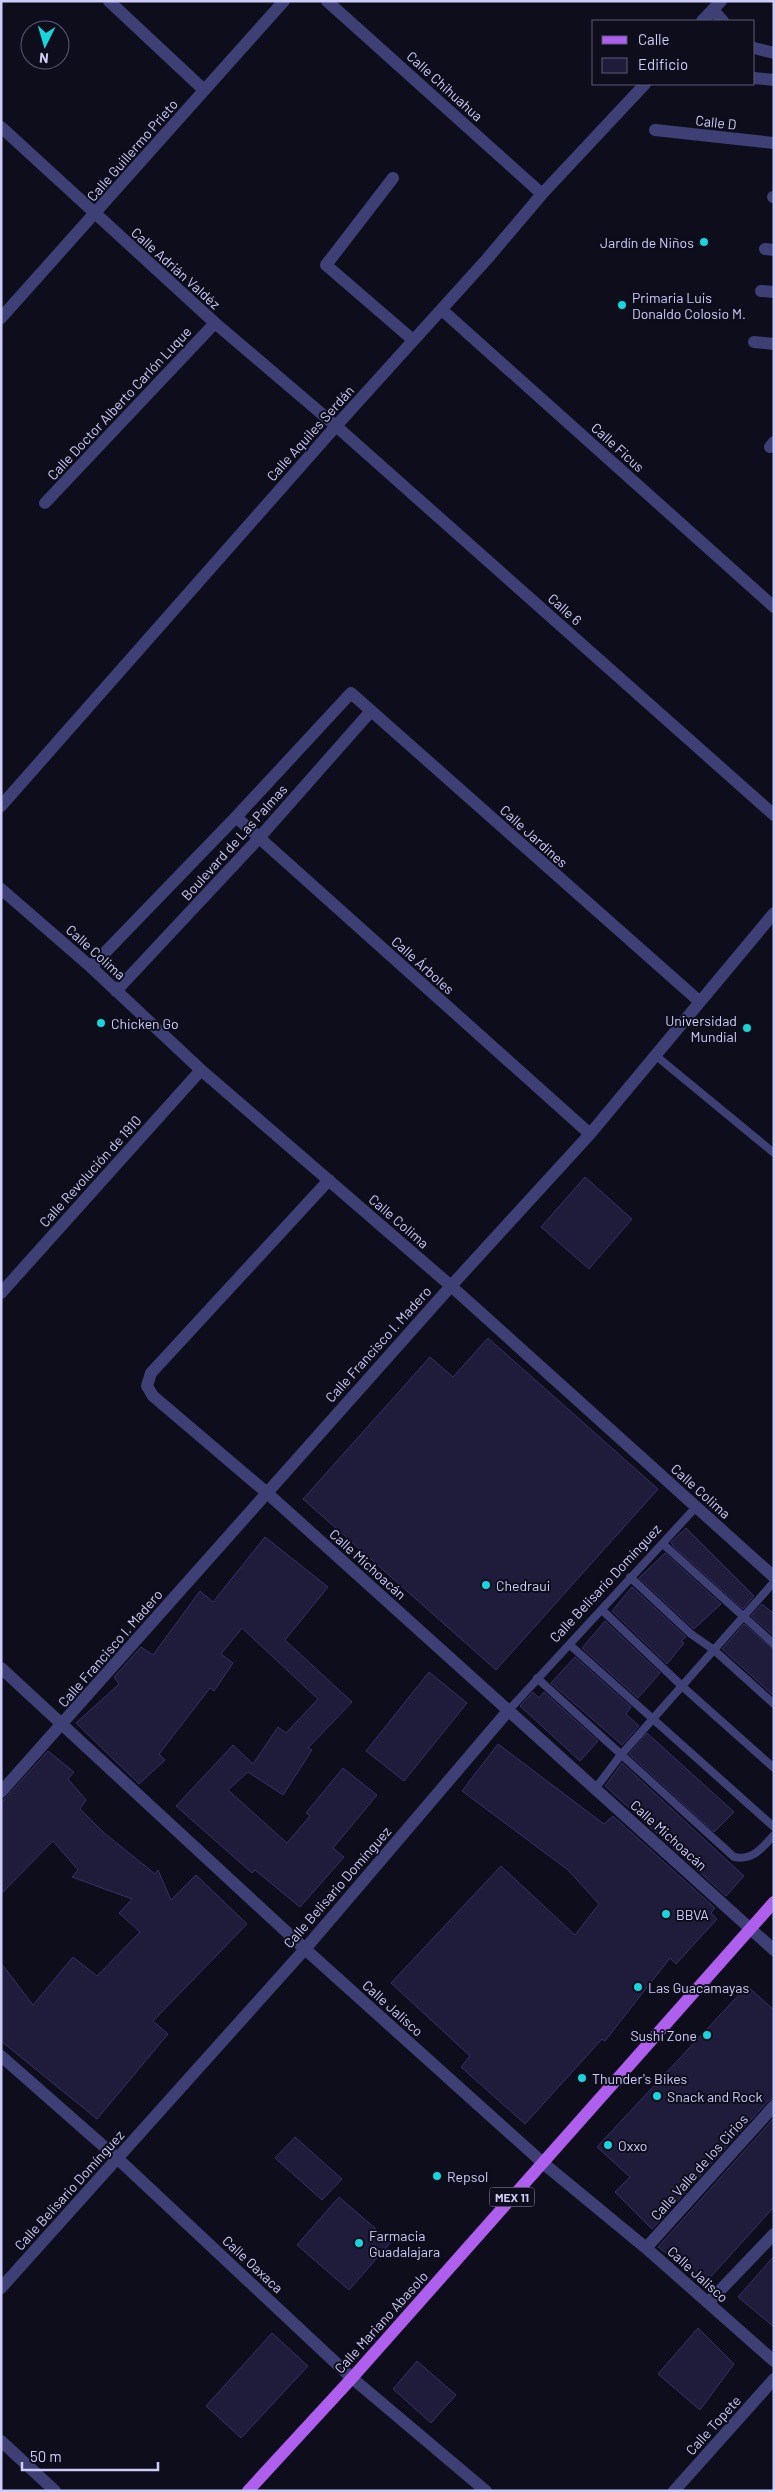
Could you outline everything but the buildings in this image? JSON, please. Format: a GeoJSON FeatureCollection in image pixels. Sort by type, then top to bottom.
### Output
{"type":"FeatureCollection","features":[{"type":"Feature","properties":{"kind":"main road","name":"Calle Mariano Abasolo"},"geometry":{"type":"LineString","coordinates":[[248,2491],[352,2378],[774,1902]]}},
{"type":"Feature","properties":{"kind":"street"},"geometry":{"type":"LineString","coordinates":[[109,1],[204,90]]}},
{"type":"Feature","properties":{"kind":"street","name":"Calle Guillermo Prieto"},"geometry":{"type":"LineString","coordinates":[[1,318],[284,1]]}},
{"type":"Feature","properties":{"kind":"street","name":"Calle Chihuahua"},"geometry":{"type":"LineString","coordinates":[[327,1],[542,194]]}},
{"type":"Feature","properties":{"kind":"street"},"geometry":{"type":"LineString","coordinates":[[703,20],[717,5],[723,20]]}},
{"type":"Feature","properties":{"kind":"street"},"geometry":{"type":"LineString","coordinates":[[755,48],[774,53]]}},
{"type":"Feature","properties":{"kind":"street"},"geometry":{"type":"LineString","coordinates":[[755,78],[774,80]]}},
{"type":"Feature","properties":{"kind":"street","name":"Calle Aquiles Serdán"},"geometry":{"type":"LineString","coordinates":[[1,806],[336,426],[442,310],[542,194],[644,85]]}},
{"type":"Feature","properties":{"kind":"street","name":"Calle Adrián Valdéz"},"geometry":{"type":"LineString","coordinates":[[1,127],[214,323],[336,426]]}},
{"type":"Feature","properties":{"kind":"street","name":"Calle D"},"geometry":{"type":"LineString","coordinates":[[655,130],[774,143]]}},
{"type":"Feature","properties":{"kind":"street"},"geometry":{"type":"LineString","coordinates":[[393,178],[326,265],[413,340]]}},
{"type":"Feature","properties":{"kind":"street","name":"Calle Ficus"},"geometry":{"type":"LineString","coordinates":[[442,310],[774,608]]}},
{"type":"Feature","properties":{"kind":"street","name":"Calle Doctor Alberto Carlón Luque"},"geometry":{"type":"LineString","coordinates":[[45,503],[214,323]]}},
{"type":"Feature","properties":{"kind":"street"},"geometry":{"type":"LineString","coordinates":[[754,342],[774,344]]}},
{"type":"Feature","properties":{"kind":"street","name":"Calle 6"},"geometry":{"type":"LineString","coordinates":[[336,426],[774,815]]}},
{"type":"Feature","properties":{"kind":"street","name":"Calle Jardines"},"geometry":{"type":"LineString","coordinates":[[351,693],[699,1001]]}},
{"type":"Feature","properties":{"kind":"street","name":"Boulevard de Las Palmas"},"geometry":{"type":"LineString","coordinates":[[91,967],[236,817],[351,693]]}},
{"type":"Feature","properties":{"kind":"street","name":"Boulevard de Las Palmas"},"geometry":{"type":"LineString","coordinates":[[116,991],[259,838],[371,710]]}},
{"type":"Feature","properties":{"kind":"street","name":"Calle Árboles"},"geometry":{"type":"LineString","coordinates":[[236,817],[590,1134]]}},
{"type":"Feature","properties":{"kind":"street","name":"Calle Colima"},"geometry":{"type":"LineString","coordinates":[[1,889],[91,967],[201,1070],[451,1286],[774,1578]]}},
{"type":"Feature","properties":{"kind":"street","name":"Calle Francisco I. Madero"},"geometry":{"type":"LineString","coordinates":[[1,1792],[64,1724],[266,1492],[590,1134],[774,913]]}},
{"type":"Feature","properties":{"kind":"street","name":"Calle Revolución de 1910"},"geometry":{"type":"LineString","coordinates":[[2,1290],[201,1070]]}},
{"type":"Feature","properties":{"kind":"street","name":"Calle Michoacán"},"geometry":{"type":"LineString","coordinates":[[329,1180],[151,1373],[147,1386],[153,1396],[266,1492],[774,1950]]}},
{"type":"Feature","properties":{"kind":"street","name":"Calle Jalisco"},"geometry":{"type":"LineString","coordinates":[[1,1668],[305,1948],[543,2163],[646,2248],[774,2361]]}},
{"type":"Feature","properties":{"kind":"street","name":"Calle Belisario Domínguez"},"geometry":{"type":"LineString","coordinates":[[1,2288],[305,1948],[508,1711]]}},
{"type":"Feature","properties":{"kind":"street","name":"Calle Oaxaca"},"geometry":{"type":"LineString","coordinates":[[1,2056],[117,2158],[352,2378],[486,2491]]}},
{"type":"Feature","properties":{"kind":"street","name":"Calle Valle de los Cirios"},"geometry":{"type":"LineString","coordinates":[[646,2248],[774,2106]]}},
{"type":"Feature","properties":{"kind":"street"},"geometry":{"type":"LineString","coordinates":[[708,2303],[774,2234]]}},
{"type":"Feature","properties":{"kind":"street","name":"Calle Topete"},"geometry":{"type":"LineString","coordinates":[[674,2491],[774,2379]]}},
{"type":"Feature","properties":{"kind":"street"},"geometry":{"type":"LineString","coordinates":[[1,2441],[55,2491]]}},
{"type":"Feature","properties":{"kind":"lane"},"geometry":{"type":"LineString","coordinates":[[655,1055],[774,1153]]}},
{"type":"Feature","properties":{"kind":"lane","name":"Calle Belisario Domínguez"},"geometry":{"type":"LineString","coordinates":[[508,1711],[536,1678],[602,1610],[630,1576],[663,1544],[696,1507]]}},
{"type":"Feature","properties":{"kind":"lane"},"geometry":{"type":"LineString","coordinates":[[663,1544],[774,1644]]}},
{"type":"Feature","properties":{"kind":"lane"},"geometry":{"type":"LineString","coordinates":[[630,1576],[691,1634],[714,1650],[774,1704]]}},
{"type":"Feature","properties":{"kind":"lane"},"geometry":{"type":"LineString","coordinates":[[595,1789],[620,1756],[653,1721],[774,1582]]}},
{"type":"Feature","properties":{"kind":"lane"},"geometry":{"type":"LineString","coordinates":[[602,1610],[683,1687],[774,1768]]}},
{"type":"Feature","properties":{"kind":"lane"},"geometry":{"type":"LineString","coordinates":[[570,1645],[774,1827]]}},
{"type":"Feature","properties":{"kind":"lane"},"geometry":{"type":"LineString","coordinates":[[536,1678],[734,1858],[743,1859],[755,1855],[774,1835]]}},
{"type":"Feature","properties":{"kind":"place","name":"Jardín de Niños"},"geometry":{"type":"Point","coordinates":[704,242]}},
{"type":"Feature","properties":{"kind":"place","name":"Primaria Luis Donaldo Colosio M."},"geometry":{"type":"Point","coordinates":[622,305]}},
{"type":"Feature","properties":{"kind":"place","name":"Chicken Go"},"geometry":{"type":"Point","coordinates":[101,1023]}},
{"type":"Feature","properties":{"kind":"place","name":"Universidad Mundial"},"geometry":{"type":"Point","coordinates":[747,1028]}},
{"type":"Feature","properties":{"kind":"place","name":"Chedraui"},"geometry":{"type":"Point","coordinates":[486,1585]}},
{"type":"Feature","properties":{"kind":"place","name":"BBVA"},"geometry":{"type":"Point","coordinates":[666,1914]}},
{"type":"Feature","properties":{"kind":"place","name":"Las Guacamayas"},"geometry":{"type":"Point","coordinates":[638,1987]}},
{"type":"Feature","properties":{"kind":"place","name":"Sushi Zone"},"geometry":{"type":"Point","coordinates":[707,2035]}},
{"type":"Feature","properties":{"kind":"place","name":"Thunder's Bikes"},"geometry":{"type":"Point","coordinates":[582,2078]}},
{"type":"Feature","properties":{"kind":"place","name":"Snack and Rock"},"geometry":{"type":"Point","coordinates":[657,2096]}},
{"type":"Feature","properties":{"kind":"place","name":"Oxxo"},"geometry":{"type":"Point","coordinates":[608,2145]}},
{"type":"Feature","properties":{"kind":"place","name":"Repsol"},"geometry":{"type":"Point","coordinates":[437,2176]}},
{"type":"Feature","properties":{"kind":"place","name":"Farmacia Guadalajara"},"geometry":{"type":"Point","coordinates":[359,2243]}}]}
